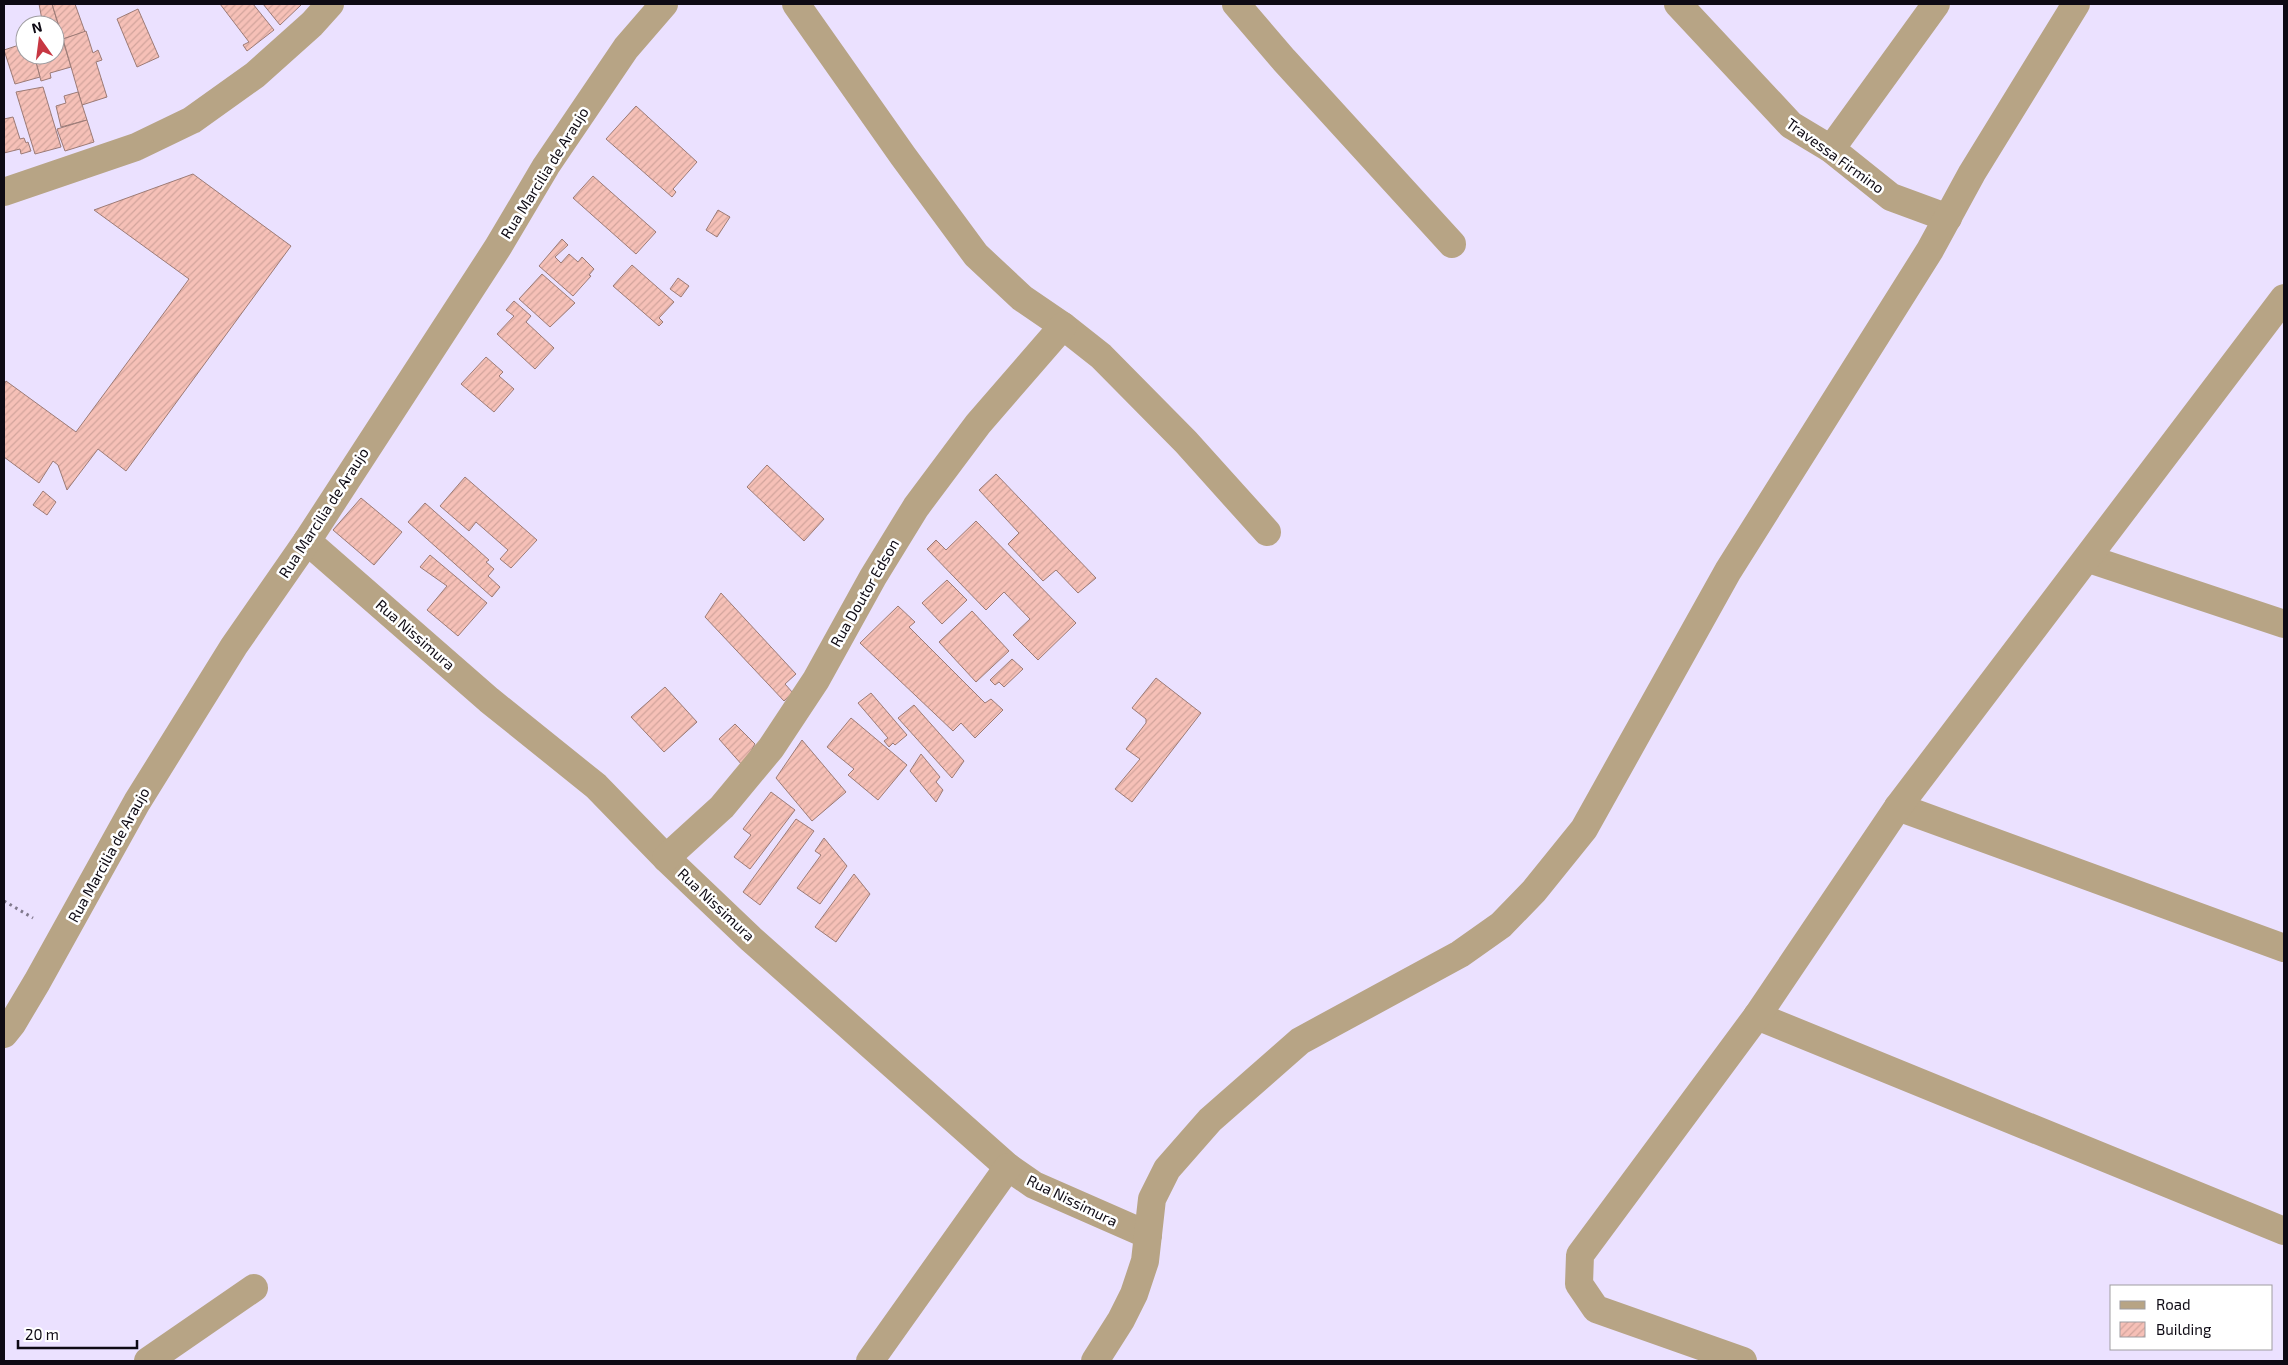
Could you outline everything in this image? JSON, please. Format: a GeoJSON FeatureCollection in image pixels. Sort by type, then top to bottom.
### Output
{"type":"FeatureCollection","features":[{"type":"Feature","properties":{"kind":"street"},"geometry":{"type":"LineString","coordinates":[[4,192],[136,147],[192,120],[255,75],[312,24],[330,4]]}},
{"type":"Feature","properties":{"kind":"street","name":"Rua Marcilia de Araujo"},"geometry":{"type":"LineString","coordinates":[[4,1034],[37,982],[137,802],[234,646],[307,541],[498,248],[546,166],[626,48],[664,4]]}},
{"type":"Feature","properties":{"kind":"street"},"geometry":{"type":"LineString","coordinates":[[796,4],[897,149],[976,255],[1022,298],[1064,326],[1114,369],[1186,442],[1267,532]]}},
{"type":"Feature","properties":{"kind":"street"},"geometry":{"type":"LineString","coordinates":[[1236,4],[1291,68],[1452,244]]}},
{"type":"Feature","properties":{"kind":"street","name":"Travessa Firmino"},"geometry":{"type":"LineString","coordinates":[[1678,4],[1791,125],[1832,149],[1891,197],[1948,218]]}},
{"type":"Feature","properties":{"kind":"street"},"geometry":{"type":"LineString","coordinates":[[1832,149],[1936,4]]}},
{"type":"Feature","properties":{"kind":"street"},"geometry":{"type":"LineString","coordinates":[[1095,1361],[1121,1320],[1134,1294],[1144,1261],[1152,1199],[1167,1169],[1210,1120],[1300,1041],[1460,954],[1501,925],[1534,891],[1584,829],[1728,572],[1930,250],[1972,173],[2076,4]]}},
{"type":"Feature","properties":{"kind":"street"},"geometry":{"type":"LineString","coordinates":[[1743,1361],[1596,1309],[1579,1284],[1580,1255],[1757,1016],[1898,807],[2089,559],[2284,298]]}},
{"type":"Feature","properties":{"kind":"street","name":"Rua Doutor Edson"},"geometry":{"type":"LineString","coordinates":[[666,858],[722,807],[771,748],[816,680],[873,577],[916,507],[978,424],[1064,326]]}},
{"type":"Feature","properties":{"kind":"street","name":"Rua Nissimura"},"geometry":{"type":"LineString","coordinates":[[307,541],[489,700],[596,786],[666,858],[751,939],[1008,1167],[1034,1185],[1148,1235]]}},
{"type":"Feature","properties":{"kind":"street"},"geometry":{"type":"LineString","coordinates":[[2089,559],[2284,624]]}},
{"type":"Feature","properties":{"kind":"street"},"geometry":{"type":"LineString","coordinates":[[1898,807],[2284,948]]}},
{"type":"Feature","properties":{"kind":"street"},"geometry":{"type":"LineString","coordinates":[[1757,1016],[2284,1232]]}},
{"type":"Feature","properties":{"kind":"street"},"geometry":{"type":"LineString","coordinates":[[870,1361],[1008,1167]]}},
{"type":"Feature","properties":{"kind":"street"},"geometry":{"type":"LineString","coordinates":[[148,1361],[254,1288]]}},
{"type":"Feature","properties":{"kind":"building"},"geometry":{"type":"Polygon","coordinates":[[[39,4],[52,4],[55,15],[41,15],[39,4]]]}},
{"type":"Feature","properties":{"kind":"building"},"geometry":{"type":"Polygon","coordinates":[[[52,4],[75,4],[85,32],[65,38],[65,15],[55,15],[52,4]]]}},
{"type":"Feature","properties":{"kind":"building"},"geometry":{"type":"Polygon","coordinates":[[[220,4],[253,4],[274,30],[247,51],[243,45],[249,42],[220,4]]]}},
{"type":"Feature","properties":{"kind":"building"},"geometry":{"type":"Polygon","coordinates":[[[263,4],[300,4],[301,5],[280,25],[263,4]]]}},
{"type":"Feature","properties":{"kind":"building"},"geometry":{"type":"Polygon","coordinates":[[[138,9],[159,57],[137,67],[117,19],[138,9]]]}},
{"type":"Feature","properties":{"kind":"building"},"geometry":{"type":"Polygon","coordinates":[[[86,31],[93,53],[98,50],[102,60],[96,62],[107,97],[82,105],[65,46],[65,38],[86,31]]]}},
{"type":"Feature","properties":{"kind":"building"},"geometry":{"type":"Polygon","coordinates":[[[15,46],[15,65],[37,65],[40,77],[15,84],[4,50],[15,46]]]}},
{"type":"Feature","properties":{"kind":"building"},"geometry":{"type":"Polygon","coordinates":[[[65,47],[71,67],[50,73],[51,78],[41,81],[37,65],[65,65],[65,47]]]}},
{"type":"Feature","properties":{"kind":"building"},"geometry":{"type":"Polygon","coordinates":[[[43,87],[61,147],[35,154],[16,92],[43,87]]]}},
{"type":"Feature","properties":{"kind":"building"},"geometry":{"type":"Polygon","coordinates":[[[78,92],[87,120],[61,127],[56,106],[66,103],[64,96],[78,92]]]}},
{"type":"Feature","properties":{"kind":"building"},"geometry":{"type":"Polygon","coordinates":[[[636,106],[697,162],[673,189],[676,192],[672,197],[606,139],[636,106]]]}},
{"type":"Feature","properties":{"kind":"building"},"geometry":{"type":"Polygon","coordinates":[[[13,117],[20,139],[24,138],[26,143],[28,142],[31,151],[21,154],[20,149],[4,153],[4,119],[13,117]]]}},
{"type":"Feature","properties":{"kind":"building"},"geometry":{"type":"Polygon","coordinates":[[[87,120],[94,142],[65,151],[57,129],[87,120]]]}},
{"type":"Feature","properties":{"kind":"building"},"geometry":{"type":"Polygon","coordinates":[[[193,174],[291,246],[126,471],[98,449],[67,490],[58,465],[53,461],[39,483],[4,457],[4,385],[6,381],[76,432],[189,279],[94,210],[193,174]]]}},
{"type":"Feature","properties":{"kind":"building"},"geometry":{"type":"Polygon","coordinates":[[[593,176],[656,232],[636,254],[573,198],[593,176]]]}},
{"type":"Feature","properties":{"kind":"building"},"geometry":{"type":"Polygon","coordinates":[[[718,210],[730,217],[717,237],[706,230],[718,210]]]}},
{"type":"Feature","properties":{"kind":"building"},"geometry":{"type":"Polygon","coordinates":[[[562,239],[568,245],[555,257],[561,263],[569,254],[578,262],[582,257],[594,269],[589,275],[591,276],[573,296],[539,266],[562,239]]]}},
{"type":"Feature","properties":{"kind":"building"},"geometry":{"type":"Polygon","coordinates":[[[632,265],[674,302],[659,318],[663,322],[659,326],[613,286],[632,265]]]}},
{"type":"Feature","properties":{"kind":"building"},"geometry":{"type":"Polygon","coordinates":[[[542,274],[575,303],[550,327],[519,299],[542,274]]]}},
{"type":"Feature","properties":{"kind":"building"},"geometry":{"type":"Polygon","coordinates":[[[678,278],[689,286],[681,297],[670,289],[678,278]]]}},
{"type":"Feature","properties":{"kind":"building"},"geometry":{"type":"Polygon","coordinates":[[[514,301],[531,316],[526,322],[554,348],[535,369],[497,334],[514,316],[506,310],[514,301]]]}},
{"type":"Feature","properties":{"kind":"building"},"geometry":{"type":"Polygon","coordinates":[[[486,357],[503,372],[499,376],[514,389],[494,412],[461,384],[486,357]]]}},
{"type":"Feature","properties":{"kind":"building"},"geometry":{"type":"Polygon","coordinates":[[[767,465],[824,519],[804,541],[747,487],[767,465]]]}},
{"type":"Feature","properties":{"kind":"building"},"geometry":{"type":"Polygon","coordinates":[[[996,474],[1096,578],[1078,593],[1056,570],[1043,581],[1008,544],[1019,533],[979,490],[996,474]]]}},
{"type":"Feature","properties":{"kind":"building"},"geometry":{"type":"Polygon","coordinates":[[[465,477],[537,540],[511,568],[500,559],[508,550],[476,522],[469,531],[440,506],[465,477]]]}},
{"type":"Feature","properties":{"kind":"building"},"geometry":{"type":"Polygon","coordinates":[[[43,491],[56,502],[47,515],[33,505],[43,491]]]}},
{"type":"Feature","properties":{"kind":"building"},"geometry":{"type":"Polygon","coordinates":[[[361,498],[402,532],[374,565],[333,530],[361,498]]]}},
{"type":"Feature","properties":{"kind":"building"},"geometry":{"type":"Polygon","coordinates":[[[425,503],[489,560],[486,562],[494,569],[488,576],[500,587],[492,597],[408,522],[425,503]]]}},
{"type":"Feature","properties":{"kind":"building"},"geometry":{"type":"Polygon","coordinates":[[[976,521],[1076,623],[1038,660],[1013,635],[1030,619],[1004,592],[986,610],[927,549],[936,540],[946,550],[976,521]]]}},
{"type":"Feature","properties":{"kind":"building"},"geometry":{"type":"Polygon","coordinates":[[[430,555],[487,603],[458,636],[427,610],[447,586],[420,567],[430,555]]]}},
{"type":"Feature","properties":{"kind":"building"},"geometry":{"type":"Polygon","coordinates":[[[947,580],[967,600],[942,624],[922,603],[947,580]]]}},
{"type":"Feature","properties":{"kind":"building"},"geometry":{"type":"Polygon","coordinates":[[[721,593],[796,674],[785,684],[793,693],[784,701],[705,617],[721,593]]]}},
{"type":"Feature","properties":{"kind":"building"},"geometry":{"type":"Polygon","coordinates":[[[898,606],[915,622],[909,627],[985,703],[991,699],[1003,710],[975,738],[961,723],[953,731],[860,643],[898,606]]]}},
{"type":"Feature","properties":{"kind":"building"},"geometry":{"type":"Polygon","coordinates":[[[972,611],[1009,651],[976,682],[939,642],[972,611]]]}},
{"type":"Feature","properties":{"kind":"building"},"geometry":{"type":"Polygon","coordinates":[[[1012,659],[1023,669],[1004,687],[999,682],[995,685],[990,680],[1012,659]]]}},
{"type":"Feature","properties":{"kind":"building"},"geometry":{"type":"Polygon","coordinates":[[[1156,678],[1201,713],[1132,802],[1115,789],[1140,759],[1126,749],[1146,723],[1146,719],[1132,708],[1156,678]]]}},
{"type":"Feature","properties":{"kind":"building"},"geometry":{"type":"Polygon","coordinates":[[[665,687],[697,722],[664,752],[631,717],[665,687]]]}},
{"type":"Feature","properties":{"kind":"building"},"geometry":{"type":"Polygon","coordinates":[[[871,693],[907,735],[895,745],[893,743],[889,747],[884,741],[888,738],[858,703],[871,693]]]}},
{"type":"Feature","properties":{"kind":"building"},"geometry":{"type":"Polygon","coordinates":[[[914,705],[964,761],[952,778],[898,718],[914,705]]]}},
{"type":"Feature","properties":{"kind":"building"},"geometry":{"type":"Polygon","coordinates":[[[851,718],[907,765],[878,800],[848,775],[854,769],[827,747],[851,718]]]}},
{"type":"Feature","properties":{"kind":"building"},"geometry":{"type":"Polygon","coordinates":[[[735,724],[755,744],[743,766],[719,739],[735,724]]]}},
{"type":"Feature","properties":{"kind":"building"},"geometry":{"type":"Polygon","coordinates":[[[802,740],[846,792],[812,821],[776,778],[802,740]]]}},
{"type":"Feature","properties":{"kind":"building"},"geometry":{"type":"Polygon","coordinates":[[[921,754],[940,777],[936,782],[943,790],[936,802],[910,771],[921,754]]]}},
{"type":"Feature","properties":{"kind":"building"},"geometry":{"type":"Polygon","coordinates":[[[771,792],[795,810],[750,869],[734,857],[751,835],[743,829],[771,792]]]}},
{"type":"Feature","properties":{"kind":"building"},"geometry":{"type":"Polygon","coordinates":[[[796,819],[814,831],[760,905],[743,892],[796,819]]]}},
{"type":"Feature","properties":{"kind":"building"},"geometry":{"type":"Polygon","coordinates":[[[824,838],[847,866],[820,904],[797,888],[821,855],[815,851],[824,838]]]}},
{"type":"Feature","properties":{"kind":"building"},"geometry":{"type":"Polygon","coordinates":[[[854,874],[870,894],[836,942],[815,927],[854,874]]]}}]}
